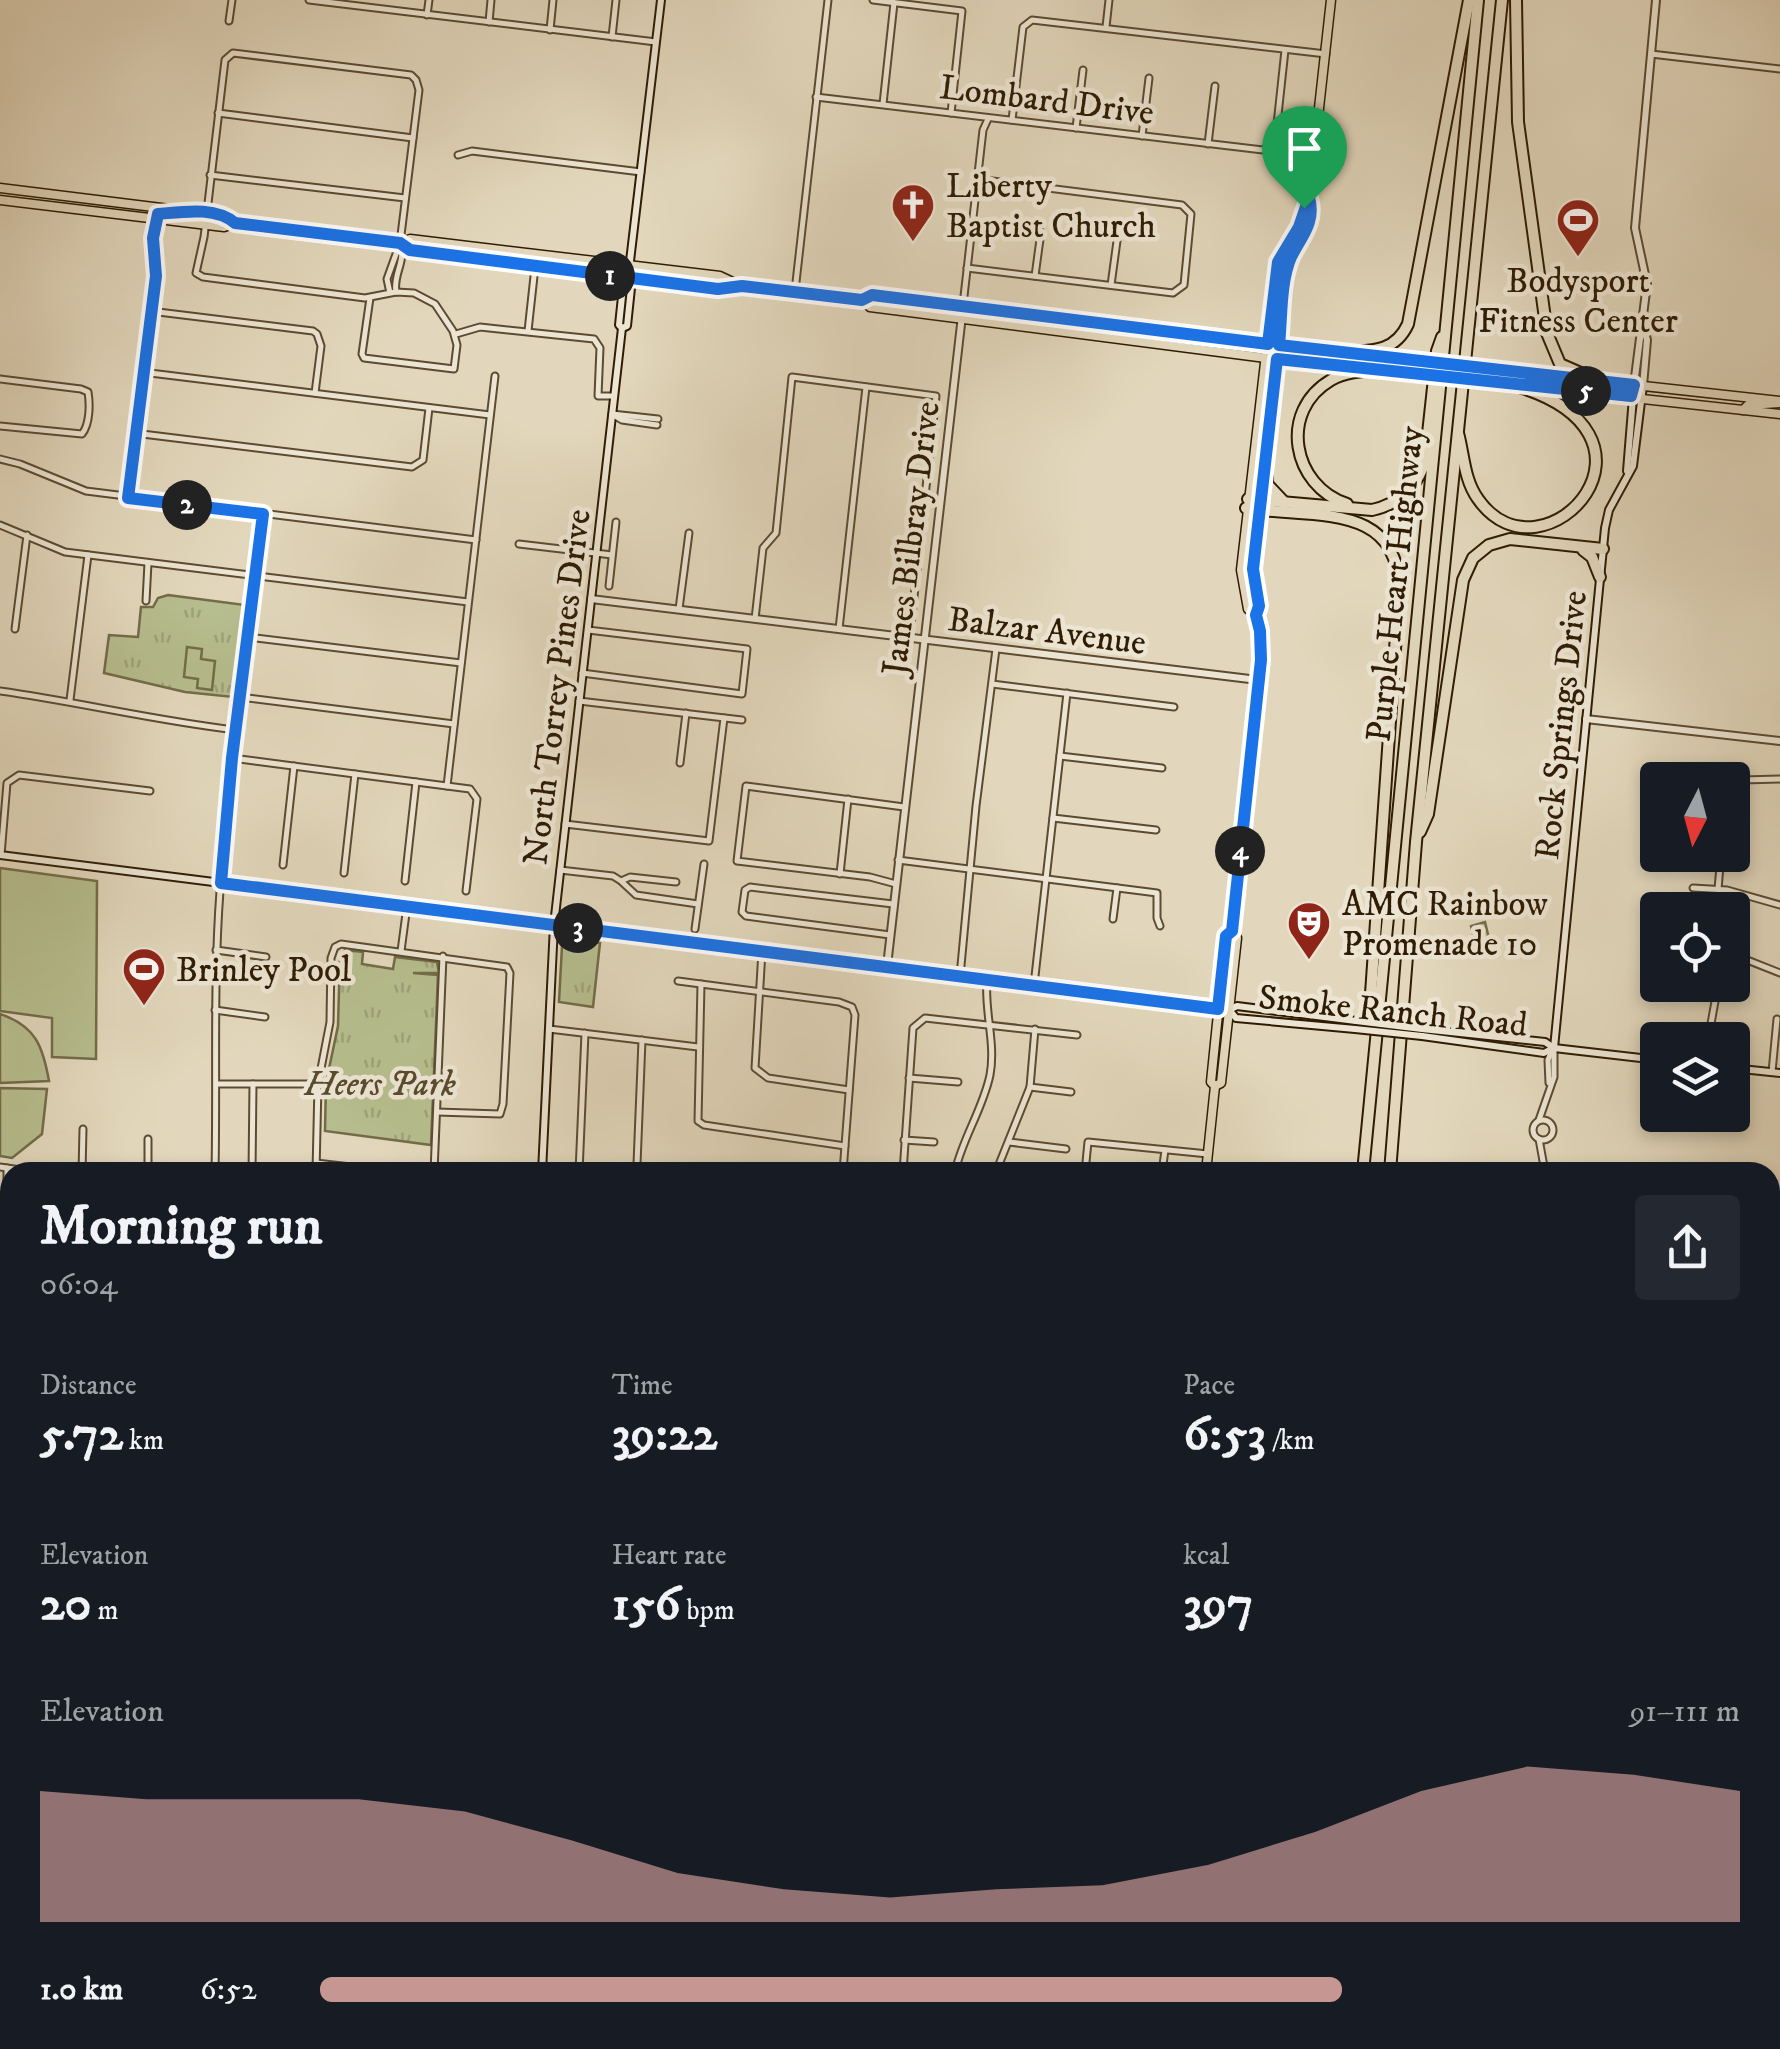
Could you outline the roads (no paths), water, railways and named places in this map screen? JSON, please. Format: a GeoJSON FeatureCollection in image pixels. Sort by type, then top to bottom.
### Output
{"type":"FeatureCollection","features":[{"type":"Feature","properties":{"kind":"highway"},"geometry":{"type":"LineString","coordinates":[[1350,352],[1392,345],[1408,324],[1469,0]]}},
{"type":"Feature","properties":{"kind":"highway","name":"Purple Heart Highway"},"geometry":{"type":"LineString","coordinates":[[1365,1162],[1478,0]]}},
{"type":"Feature","properties":{"kind":"highway","name":"Purple Heart Highway"},"geometry":{"type":"LineString","coordinates":[[1391,1162],[1416,842],[1502,0]]}},
{"type":"Feature","properties":{"kind":"highway"},"geometry":{"type":"LineString","coordinates":[[1516,0],[1518,122],[1547,333],[1560,364],[1599,382]]}},
{"type":"Feature","properties":{"kind":"highway"},"geometry":{"type":"LineString","coordinates":[[1254,505],[1383,508],[1408,492],[1423,468],[1437,350],[1448,322]]}},
{"type":"Feature","properties":{"kind":"highway"},"geometry":{"type":"LineString","coordinates":[[1377,370],[1340,375],[1310,399],[1298,429],[1297,448],[1303,467],[1329,497],[1359,506],[1396,496],[1423,468]]}},
{"type":"Feature","properties":{"kind":"highway"},"geometry":{"type":"LineString","coordinates":[[1457,428],[1470,484],[1492,514],[1509,523],[1534,526],[1553,522],[1575,509],[1594,477],[1595,451],[1589,433],[1564,406],[1529,389],[1505,383]]}},
{"type":"Feature","properties":{"kind":"highway"},"geometry":{"type":"LineString","coordinates":[[1266,450],[1267,484],[1284,503]]}},
{"type":"Feature","properties":{"kind":"highway"},"geometry":{"type":"LineString","coordinates":[[1254,505],[1366,525],[1384,538],[1397,561],[1399,592],[1370,1008],[1374,1049]]}},
{"type":"Feature","properties":{"kind":"highway"},"geometry":{"type":"LineString","coordinates":[[1416,842],[1428,814],[1445,686],[1468,567],[1490,545],[1510,539],[1602,550]]}},
{"type":"Feature","properties":{"kind":"highway"},"geometry":{"type":"LineString","coordinates":[[1578,547],[1592,557],[1600,577]]}},
{"type":"Feature","properties":{"kind":"main road","name":"North Torrey Pines Drive"},"geometry":{"type":"LineString","coordinates":[[542,1162],[554,925],[622,328],[619,325],[630,266],[660,0]]}},
{"type":"Feature","properties":{"kind":"main road"},"geometry":{"type":"LineString","coordinates":[[1215,1086],[1221,1083],[1237,938],[1232,931],[1262,645],[1253,569],[1266,358],[1278,262],[1299,227],[1309,198],[1331,0]]}},
{"type":"Feature","properties":{"kind":"main road","name":"Rock Springs Drive"},"geometry":{"type":"LineString","coordinates":[[1554,1048],[1606,518],[1627,472],[1625,464],[1639,386],[1639,339],[1644,327],[1647,284],[1635,228],[1656,0]]}},
{"type":"Feature","properties":{"kind":"main road"},"geometry":{"type":"LineString","coordinates":[[0,188],[186,210],[226,216],[235,223]]}},
{"type":"Feature","properties":{"kind":"main road"},"geometry":{"type":"LineString","coordinates":[[1254,505],[1266,450],[1288,270],[1308,227],[1312,209],[1309,198]]}},
{"type":"Feature","properties":{"kind":"main road"},"geometry":{"type":"LineString","coordinates":[[0,200],[400,243],[410,250],[718,289],[742,286],[862,300],[870,306],[1048,330],[1196,334]]}},
{"type":"Feature","properties":{"kind":"main road"},"geometry":{"type":"LineString","coordinates":[[59,207],[94,206],[103,201]]}},
{"type":"Feature","properties":{"kind":"main road"},"geometry":{"type":"LineString","coordinates":[[101,213],[134,205]]}},
{"type":"Feature","properties":{"kind":"main road"},"geometry":{"type":"LineString","coordinates":[[156,219],[162,213],[186,210]]}},
{"type":"Feature","properties":{"kind":"main road"},"geometry":{"type":"LineString","coordinates":[[400,243],[410,238],[720,276],[742,286]]}},
{"type":"Feature","properties":{"kind":"main road"},"geometry":{"type":"LineString","coordinates":[[482,260],[484,248]]}},
{"type":"Feature","properties":{"kind":"main road"},"geometry":{"type":"LineString","coordinates":[[862,300],[872,295],[1780,402]]}},
{"type":"Feature","properties":{"kind":"main road","name":"James Bilbray Drive"},"geometry":{"type":"LineString","coordinates":[[886,966],[963,307]]}},
{"type":"Feature","properties":{"kind":"main road"},"geometry":{"type":"LineString","coordinates":[[1048,330],[1059,318]]}},
{"type":"Feature","properties":{"kind":"main road"},"geometry":{"type":"LineString","coordinates":[[1081,320],[1089,326],[1128,335],[1266,358],[1780,414]]}},
{"type":"Feature","properties":{"kind":"main road"},"geometry":{"type":"LineString","coordinates":[[1696,404],[1739,404],[1743,397]]}},
{"type":"Feature","properties":{"kind":"main road"},"geometry":{"type":"LineString","coordinates":[[1742,410],[1748,405],[1780,402]]}},
{"type":"Feature","properties":{"kind":"main road","name":"Balzar Avenue"},"geometry":{"type":"LineString","coordinates":[[591,599],[1258,680]]}},
{"type":"Feature","properties":{"kind":"main road"},"geometry":{"type":"LineString","coordinates":[[1586,719],[1780,741]]}},
{"type":"Feature","properties":{"kind":"main road","name":"Smoke Ranch Road"},"geometry":{"type":"LineString","coordinates":[[0,855],[1229,1010],[1236,1018],[1356,1025],[1544,1052],[1554,1048],[1640,1058]]}},
{"type":"Feature","properties":{"kind":"main road"},"geometry":{"type":"LineString","coordinates":[[1207,1162],[1218,1009],[1226,936],[1232,931]]}},
{"type":"Feature","properties":{"kind":"main road"},"geometry":{"type":"LineString","coordinates":[[1750,1070],[1776,1073]]}},
{"type":"Feature","properties":{"kind":"street"},"geometry":{"type":"LineString","coordinates":[[230,21],[232,0]]}},
{"type":"Feature","properties":{"kind":"street"},"geometry":{"type":"LineString","coordinates":[[308,0],[656,42]]}},
{"type":"Feature","properties":{"kind":"street"},"geometry":{"type":"LineString","coordinates":[[428,14],[429,0]]}},
{"type":"Feature","properties":{"kind":"street"},"geometry":{"type":"LineString","coordinates":[[489,22],[491,0]]}},
{"type":"Feature","properties":{"kind":"street"},"geometry":{"type":"LineString","coordinates":[[550,30],[554,0]]}},
{"type":"Feature","properties":{"kind":"street"},"geometry":{"type":"LineString","coordinates":[[612,37],[616,0]]}},
{"type":"Feature","properties":{"kind":"street"},"geometry":{"type":"LineString","coordinates":[[795,292],[828,0]]}},
{"type":"Feature","properties":{"kind":"street"},"geometry":{"type":"LineString","coordinates":[[873,0],[962,10],[950,113]]}},
{"type":"Feature","properties":{"kind":"street"},"geometry":{"type":"LineString","coordinates":[[1106,28],[1109,0]]}},
{"type":"Feature","properties":{"kind":"street"},"geometry":{"type":"LineString","coordinates":[[883,105],[894,2]]}},
{"type":"Feature","properties":{"kind":"street"},"geometry":{"type":"LineString","coordinates":[[1012,120],[1026,22],[1032,20],[1326,54]]}},
{"type":"Feature","properties":{"kind":"street","name":"Lombard Drive"},"geometry":{"type":"LineString","coordinates":[[816,97],[1263,150],[1275,143],[1285,50]]}},
{"type":"Feature","properties":{"kind":"street"},"geometry":{"type":"LineString","coordinates":[[370,298],[362,354],[368,361],[450,370],[456,366],[454,335],[436,304],[414,293],[393,292],[370,298],[198,276],[196,262],[205,224],[225,60],[234,53],[411,76],[416,80],[419,90],[400,243],[388,279],[393,292]]}},
{"type":"Feature","properties":{"kind":"street"},"geometry":{"type":"LineString","coordinates":[[1651,54],[1780,69]]}},
{"type":"Feature","properties":{"kind":"street"},"geometry":{"type":"LineString","coordinates":[[1076,128],[1083,70]]}},
{"type":"Feature","properties":{"kind":"street"},"geometry":{"type":"LineString","coordinates":[[1142,136],[1148,78]]}},
{"type":"Feature","properties":{"kind":"street"},"geometry":{"type":"LineString","coordinates":[[1208,144],[1215,86]]}},
{"type":"Feature","properties":{"kind":"street"},"geometry":{"type":"LineString","coordinates":[[218,114],[413,138]]}},
{"type":"Feature","properties":{"kind":"street","name":"James Bilbray Drive"},"geometry":{"type":"LineString","coordinates":[[963,307],[983,130],[991,118]]}},
{"type":"Feature","properties":{"kind":"street"},"geometry":{"type":"LineString","coordinates":[[458,154],[472,151],[641,172]]}},
{"type":"Feature","properties":{"kind":"street"},"geometry":{"type":"LineString","coordinates":[[210,175],[405,198]]}},
{"type":"Feature","properties":{"kind":"street"},"geometry":{"type":"LineString","coordinates":[[967,268],[1173,293],[1184,285],[1191,214],[1182,205],[977,179]]}},
{"type":"Feature","properties":{"kind":"street"},"geometry":{"type":"LineString","coordinates":[[128,498],[156,276],[156,219]]}},
{"type":"Feature","properties":{"kind":"street"},"geometry":{"type":"LineString","coordinates":[[1035,276],[1041,232]]}},
{"type":"Feature","properties":{"kind":"street"},"geometry":{"type":"LineString","coordinates":[[1111,285],[1117,241]]}},
{"type":"Feature","properties":{"kind":"street"},"geometry":{"type":"LineString","coordinates":[[528,332],[536,267]]}},
{"type":"Feature","properties":{"kind":"street"},"geometry":{"type":"LineString","coordinates":[[150,311],[318,334],[321,346],[315,393]]}},
{"type":"Feature","properties":{"kind":"street"},"geometry":{"type":"LineString","coordinates":[[454,335],[480,326],[598,342],[598,396],[614,396]]}},
{"type":"Feature","properties":{"kind":"street"},"geometry":{"type":"LineString","coordinates":[[142,372],[490,415]]}},
{"type":"Feature","properties":{"kind":"street"},"geometry":{"type":"LineString","coordinates":[[447,786],[495,376]]}},
{"type":"Feature","properties":{"kind":"street"},"geometry":{"type":"LineString","coordinates":[[754,619],[763,548],[776,534],[792,377],[936,396],[911,624]]}},
{"type":"Feature","properties":{"kind":"street"},"geometry":{"type":"LineString","coordinates":[[0,379],[88,392],[86,430],[82,434],[0,426]]}},
{"type":"Feature","properties":{"kind":"street"},"geometry":{"type":"LineString","coordinates":[[839,629],[866,387]]}},
{"type":"Feature","properties":{"kind":"street"},"geometry":{"type":"LineString","coordinates":[[134,434],[412,468],[419,465],[429,408]]}},
{"type":"Feature","properties":{"kind":"street"},"geometry":{"type":"LineString","coordinates":[[612,414],[657,422]]}},
{"type":"Feature","properties":{"kind":"street"},"geometry":{"type":"LineString","coordinates":[[0,459],[86,491],[476,540]]}},
{"type":"Feature","properties":{"kind":"street"},"geometry":{"type":"LineString","coordinates":[[215,1162],[216,950],[232,758],[263,514]]}},
{"type":"Feature","properties":{"kind":"street"},"geometry":{"type":"LineString","coordinates":[[608,586],[616,522]]}},
{"type":"Feature","properties":{"kind":"street"},"geometry":{"type":"LineString","coordinates":[[0,525],[51,548],[88,555],[468,602]]}},
{"type":"Feature","properties":{"kind":"street"},"geometry":{"type":"LineString","coordinates":[[679,610],[689,533]]}},
{"type":"Feature","properties":{"kind":"street"},"geometry":{"type":"LineString","coordinates":[[16,629],[26,535]]}},
{"type":"Feature","properties":{"kind":"street"},"geometry":{"type":"LineString","coordinates":[[520,544],[612,555]]}},
{"type":"Feature","properties":{"kind":"street"},"geometry":{"type":"LineString","coordinates":[[70,700],[88,555]]}},
{"type":"Feature","properties":{"kind":"street"},"geometry":{"type":"LineString","coordinates":[[146,601],[148,563]]}},
{"type":"Feature","properties":{"kind":"street"},"geometry":{"type":"LineString","coordinates":[[582,673],[742,694],[747,649],[588,630]]}},
{"type":"Feature","properties":{"kind":"street"},"geometry":{"type":"LineString","coordinates":[[248,637],[462,662]]}},
{"type":"Feature","properties":{"kind":"street"},"geometry":{"type":"LineString","coordinates":[[960,976],[996,648]]}},
{"type":"Feature","properties":{"kind":"street"},"geometry":{"type":"LineString","coordinates":[[992,684],[1174,707]]}},
{"type":"Feature","properties":{"kind":"street"},"geometry":{"type":"LineString","coordinates":[[0,690],[70,700],[174,723],[236,730]]}},
{"type":"Feature","properties":{"kind":"street"},"geometry":{"type":"LineString","coordinates":[[1034,985],[1067,693]]}},
{"type":"Feature","properties":{"kind":"street"},"geometry":{"type":"LineString","coordinates":[[240,697],[454,724]]}},
{"type":"Feature","properties":{"kind":"street"},"geometry":{"type":"LineString","coordinates":[[579,701],[742,720]]}},
{"type":"Feature","properties":{"kind":"street"},"geometry":{"type":"LineString","coordinates":[[680,763],[686,713]]}},
{"type":"Feature","properties":{"kind":"street"},"geometry":{"type":"LineString","coordinates":[[565,824],[709,841],[724,718]]}},
{"type":"Feature","properties":{"kind":"street"},"geometry":{"type":"LineString","coordinates":[[1060,756],[1162,768]]}},
{"type":"Feature","properties":{"kind":"street"},"geometry":{"type":"LineString","coordinates":[[232,758],[475,793],[466,891]]}},
{"type":"Feature","properties":{"kind":"street"},"geometry":{"type":"LineString","coordinates":[[282,865],[294,766]]}},
{"type":"Feature","properties":{"kind":"street"},"geometry":{"type":"LineString","coordinates":[[344,873],[355,774]]}},
{"type":"Feature","properties":{"kind":"street"},"geometry":{"type":"LineString","coordinates":[[0,855],[8,783],[12,777],[150,791]]}},
{"type":"Feature","properties":{"kind":"street"},"geometry":{"type":"LineString","coordinates":[[1750,780],[1780,779]]}},
{"type":"Feature","properties":{"kind":"street"},"geometry":{"type":"LineString","coordinates":[[406,881],[416,782]]}},
{"type":"Feature","properties":{"kind":"street"},"geometry":{"type":"LineString","coordinates":[[896,884],[737,861],[746,786],[904,807]]}},
{"type":"Feature","properties":{"kind":"street"},"geometry":{"type":"LineString","coordinates":[[840,874],[848,799]]}},
{"type":"Feature","properties":{"kind":"street"},"geometry":{"type":"LineString","coordinates":[[1053,818],[1156,830]]}},
{"type":"Feature","properties":{"kind":"street"},"geometry":{"type":"LineString","coordinates":[[898,860],[1158,893],[1156,918],[1160,926]]}},
{"type":"Feature","properties":{"kind":"street"},"geometry":{"type":"LineString","coordinates":[[695,928],[704,864]]}},
{"type":"Feature","properties":{"kind":"street"},"geometry":{"type":"LineString","coordinates":[[560,870],[614,876],[636,895],[698,904]]}},
{"type":"Feature","properties":{"kind":"street"},"geometry":{"type":"LineString","coordinates":[[1718,889],[1720,872]]}},
{"type":"Feature","properties":{"kind":"street"},"geometry":{"type":"LineString","coordinates":[[621,881],[630,876],[676,882]]}},
{"type":"Feature","properties":{"kind":"street"},"geometry":{"type":"LineString","coordinates":[[890,935],[746,916],[742,912],[745,890],[750,887],[894,904]]}},
{"type":"Feature","properties":{"kind":"street"},"geometry":{"type":"LineString","coordinates":[[1114,919],[1118,888]]}},
{"type":"Feature","properties":{"kind":"street"},"geometry":{"type":"LineString","coordinates":[[1693,888],[1718,889],[1780,905]]}},
{"type":"Feature","properties":{"kind":"street"},"geometry":{"type":"LineString","coordinates":[[401,950],[407,906]]}},
{"type":"Feature","properties":{"kind":"street"},"geometry":{"type":"LineString","coordinates":[[316,1162],[318,1084],[330,1022],[331,958],[335,947],[341,944],[506,966],[510,973],[500,1114],[436,1112]]}},
{"type":"Feature","properties":{"kind":"street"},"geometry":{"type":"LineString","coordinates":[[216,950],[266,956]]}},
{"type":"Feature","properties":{"kind":"street"},"geometry":{"type":"LineString","coordinates":[[762,951],[754,1060],[758,1072],[768,1078],[849,1090]]}},
{"type":"Feature","properties":{"kind":"street"},"geometry":{"type":"LineString","coordinates":[[434,1162],[444,956]]}},
{"type":"Feature","properties":{"kind":"street"},"geometry":{"type":"LineString","coordinates":[[1750,961],[1780,973]]}},
{"type":"Feature","properties":{"kind":"street"},"geometry":{"type":"LineString","coordinates":[[959,1162],[989,1080],[992,1050],[987,980]]}},
{"type":"Feature","properties":{"kind":"street"},"geometry":{"type":"LineString","coordinates":[[678,981],[839,1002],[852,1007],[855,1015],[843,1162]]}},
{"type":"Feature","properties":{"kind":"street"},"geometry":{"type":"LineString","coordinates":[[701,984],[698,1121],[844,1146]]}},
{"type":"Feature","properties":{"kind":"street"},"geometry":{"type":"LineString","coordinates":[[215,1010],[266,1017]]}},
{"type":"Feature","properties":{"kind":"street"},"geometry":{"type":"LineString","coordinates":[[904,1162],[916,1022],[924,1018],[988,1023],[1077,1035]]}},
{"type":"Feature","properties":{"kind":"street"},"geometry":{"type":"LineString","coordinates":[[1776,1073],[1777,1019]]}},
{"type":"Feature","properties":{"kind":"street"},"geometry":{"type":"LineString","coordinates":[[549,1029],[698,1048]]}},
{"type":"Feature","properties":{"kind":"street"},"geometry":{"type":"LineString","coordinates":[[1000,1162],[1030,1086],[1035,1029]]}},
{"type":"Feature","properties":{"kind":"street"},"geometry":{"type":"LineString","coordinates":[[579,1162],[585,1033]]}},
{"type":"Feature","properties":{"kind":"street"},"geometry":{"type":"LineString","coordinates":[[636,1162],[642,1040]]}},
{"type":"Feature","properties":{"kind":"street","name":"Rock Springs Drive"},"geometry":{"type":"LineString","coordinates":[[1544,1162],[1542,1139],[1533,1128],[1546,1104],[1548,1060],[1554,1048]]}},
{"type":"Feature","properties":{"kind":"street"},"geometry":{"type":"LineString","coordinates":[[909,1078],[958,1082]]}},
{"type":"Feature","properties":{"kind":"street"},"geometry":{"type":"LineString","coordinates":[[217,1084],[318,1084]]}},
{"type":"Feature","properties":{"kind":"street"},"geometry":{"type":"LineString","coordinates":[[252,1162],[253,1084]]}},
{"type":"Feature","properties":{"kind":"street"},"geometry":{"type":"LineString","coordinates":[[1030,1086],[1070,1092]]}},
{"type":"Feature","properties":{"kind":"street","name":"Rock Springs Drive"},"geometry":{"type":"LineString","coordinates":[[1542,1139],[1552,1133],[1546,1104]]}},
{"type":"Feature","properties":{"kind":"street"},"geometry":{"type":"LineString","coordinates":[[1539,1120],[1548,1121]]}},
{"type":"Feature","properties":{"kind":"street"},"geometry":{"type":"LineString","coordinates":[[82,1128],[82,1162]]}},
{"type":"Feature","properties":{"kind":"street"},"geometry":{"type":"LineString","coordinates":[[148,1139],[148,1162]]}},
{"type":"Feature","properties":{"kind":"street"},"geometry":{"type":"LineString","coordinates":[[904,1140],[934,1142]]}},
{"type":"Feature","properties":{"kind":"street"},"geometry":{"type":"LineString","coordinates":[[1009,1142],[1066,1149]]}},
{"type":"Feature","properties":{"kind":"street"},"geometry":{"type":"LineString","coordinates":[[1086,1162],[1088,1142],[1208,1154]]}},
{"type":"Feature","properties":{"kind":"street"},"geometry":{"type":"LineString","coordinates":[[1163,1162],[1165,1150]]}},
{"type":"Feature","properties":{"kind":"place","name":"Liberty Baptist Church"},"geometry":{"type":"Point","coordinates":[913,243]}},
{"type":"Feature","properties":{"kind":"place","name":"Bodysport Fitness Center"},"geometry":{"type":"Point","coordinates":[1578,258]}},
{"type":"Feature","properties":{"kind":"place","name":"AMC Rainbow Promenade 10"},"geometry":{"type":"Point","coordinates":[1309,961]}},
{"type":"Feature","properties":{"kind":"place","name":"Brinley Pool"},"geometry":{"type":"Point","coordinates":[144,1007]}},
{"type":"Feature","properties":{"kind":"park label","name":"Heers Park"},"geometry":{"type":"Point","coordinates":[380,1083]}}]}
